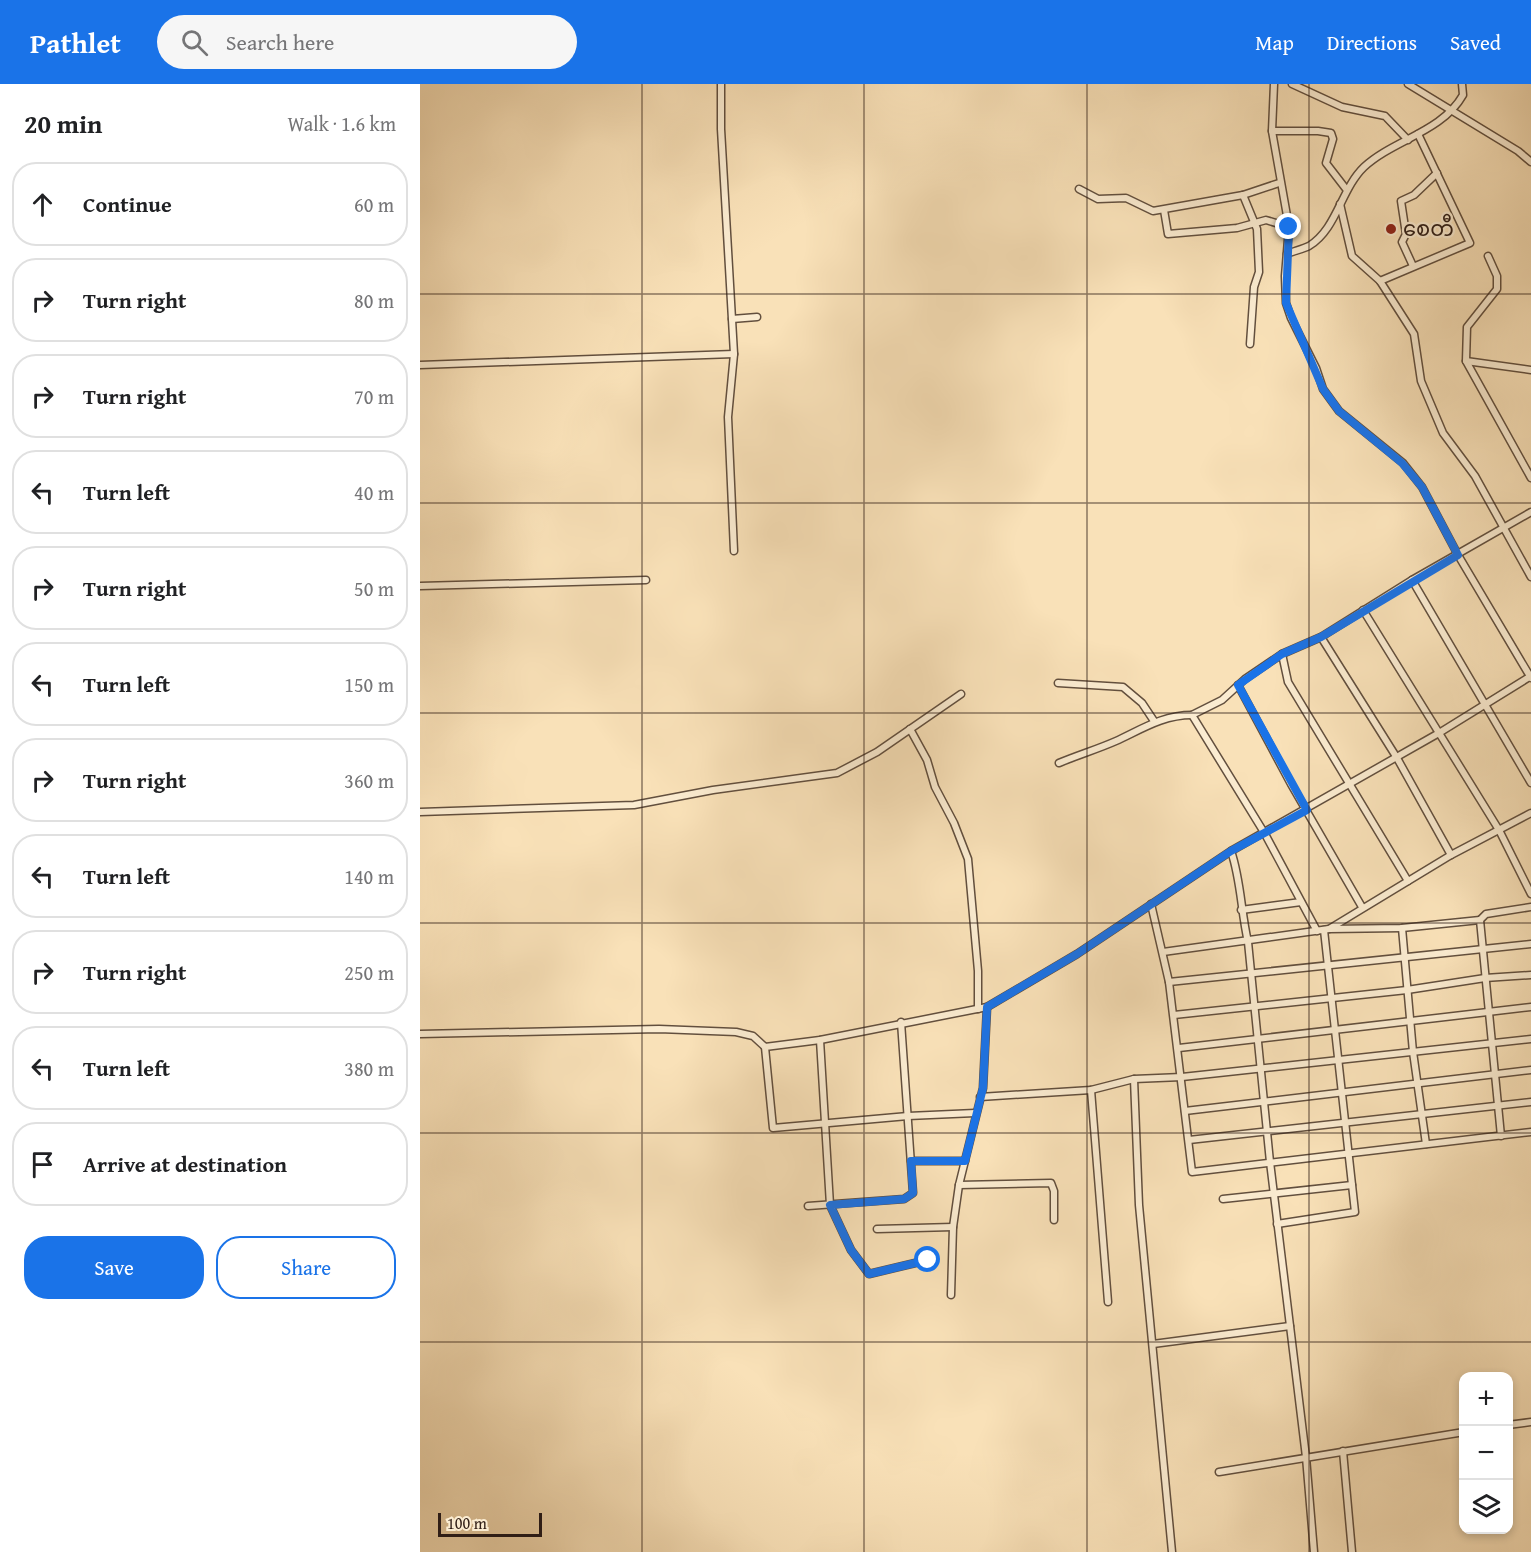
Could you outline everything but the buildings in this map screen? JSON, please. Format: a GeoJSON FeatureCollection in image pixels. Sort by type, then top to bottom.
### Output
{"type":"FeatureCollection","features":[{"type":"Feature","properties":{"kind":"street"},"geometry":{"type":"LineString","coordinates":[[721,84],[721,139],[734,354],[728,417],[734,551]]}},
{"type":"Feature","properties":{"kind":"street"},"geometry":{"type":"LineString","coordinates":[[765,1047],[820,1040],[987,1007],[1077,954],[1231,851],[1349,786],[1531,677],[1458,555],[1422,487],[1402,463],[1339,411],[1323,389],[1286,303],[1289,227],[1272,131],[1274,84]]}},
{"type":"Feature","properties":{"kind":"street"},"geometry":{"type":"LineString","coordinates":[[1292,84],[1342,107],[1385,116],[1408,140]]}},
{"type":"Feature","properties":{"kind":"street"},"geometry":{"type":"LineString","coordinates":[[1408,84],[1518,151],[1531,162]]}},
{"type":"Feature","properties":{"kind":"street"},"geometry":{"type":"LineString","coordinates":[[1287,254],[1309,246],[1318,238],[1340,204],[1346,189],[1365,166],[1452,111],[1463,95],[1462,84]]}},
{"type":"Feature","properties":{"kind":"street"},"geometry":{"type":"LineString","coordinates":[[1272,131],[1318,131],[1331,134],[1333,139],[1326,163],[1346,189]]}},
{"type":"Feature","properties":{"kind":"street"},"geometry":{"type":"LineString","coordinates":[[1380,281],[1470,243],[1418,134]]}},
{"type":"Feature","properties":{"kind":"street"},"geometry":{"type":"LineString","coordinates":[[1413,266],[1402,242],[1406,234],[1401,201],[1414,195],[1437,173]]}},
{"type":"Feature","properties":{"kind":"street"},"geometry":{"type":"LineString","coordinates":[[1078,189],[1098,199],[1126,198],[1146,210],[1164,210],[1243,195],[1280,183]]}},
{"type":"Feature","properties":{"kind":"street"},"geometry":{"type":"LineString","coordinates":[[1243,195],[1255,224],[1260,272],[1254,287],[1250,344]]}},
{"type":"Feature","properties":{"kind":"street"},"geometry":{"type":"LineString","coordinates":[[1340,204],[1352,256],[1380,281],[1414,334],[1421,381],[1443,433],[1475,476],[1531,577]]}},
{"type":"Feature","properties":{"kind":"street"},"geometry":{"type":"LineString","coordinates":[[1164,210],[1168,234],[1237,228],[1266,220],[1289,227]]}},
{"type":"Feature","properties":{"kind":"street"},"geometry":{"type":"LineString","coordinates":[[1488,256],[1497,276],[1497,289],[1467,327],[1466,361],[1531,478]]}},
{"type":"Feature","properties":{"kind":"street"},"geometry":{"type":"LineString","coordinates":[[732,319],[757,317]]}},
{"type":"Feature","properties":{"kind":"street"},"geometry":{"type":"LineString","coordinates":[[420,364],[734,354]]}},
{"type":"Feature","properties":{"kind":"street"},"geometry":{"type":"LineString","coordinates":[[1466,361],[1531,370]]}},
{"type":"Feature","properties":{"kind":"street"},"geometry":{"type":"LineString","coordinates":[[1059,763],[1115,741],[1154,722],[1177,715],[1192,715],[1222,700],[1238,685],[1282,654],[1321,637],[1412,580],[1531,512]]}},
{"type":"Feature","properties":{"kind":"street"},"geometry":{"type":"LineString","coordinates":[[420,586],[646,580]]}},
{"type":"Feature","properties":{"kind":"street"},"geometry":{"type":"LineString","coordinates":[[1412,580],[1531,783]]}},
{"type":"Feature","properties":{"kind":"street"},"geometry":{"type":"LineString","coordinates":[[1363,610],[1499,830],[1531,894]]}},
{"type":"Feature","properties":{"kind":"street"},"geometry":{"type":"LineString","coordinates":[[1321,637],[1396,758],[1450,855]]}},
{"type":"Feature","properties":{"kind":"street"},"geometry":{"type":"LineString","coordinates":[[1282,654],[1288,682],[1408,881]]}},
{"type":"Feature","properties":{"kind":"street"},"geometry":{"type":"LineString","coordinates":[[1058,683],[1123,687],[1142,703],[1154,722]]}},
{"type":"Feature","properties":{"kind":"street"},"geometry":{"type":"LineString","coordinates":[[1238,685],[1362,907]]}},
{"type":"Feature","properties":{"kind":"street"},"geometry":{"type":"LineString","coordinates":[[420,812],[634,805],[713,790],[827,774],[854,765],[961,694]]}},
{"type":"Feature","properties":{"kind":"street"},"geometry":{"type":"LineString","coordinates":[[1192,715],[1264,834],[1301,902],[1323,930],[1340,1092],[1356,1212],[1278,1224]]}},
{"type":"Feature","properties":{"kind":"street"},"geometry":{"type":"LineString","coordinates":[[910,729],[927,760],[935,787],[954,823],[968,859],[978,971],[978,1009]]}},
{"type":"Feature","properties":{"kind":"street"},"geometry":{"type":"LineString","coordinates":[[1323,930],[1450,855],[1531,813]]}},
{"type":"Feature","properties":{"kind":"street"},"geometry":{"type":"LineString","coordinates":[[1231,851],[1238,875],[1241,910],[1248,942],[1266,1132],[1306,1457],[1314,1552]]}},
{"type":"Feature","properties":{"kind":"street"},"geometry":{"type":"LineString","coordinates":[[1241,910],[1301,902]]}},
{"type":"Feature","properties":{"kind":"street"},"geometry":{"type":"LineString","coordinates":[[1151,904],[1169,982],[1179,1048],[1192,1172],[1531,1132]]}},
{"type":"Feature","properties":{"kind":"street"},"geometry":{"type":"LineString","coordinates":[[1163,952],[1323,930],[1402,927],[1480,920],[1486,914],[1531,907]]}},
{"type":"Feature","properties":{"kind":"street"},"geometry":{"type":"LineString","coordinates":[[1480,920],[1501,1136]]}},
{"type":"Feature","properties":{"kind":"street"},"geometry":{"type":"LineString","coordinates":[[1402,927],[1413,1052],[1426,1144]]}},
{"type":"Feature","properties":{"kind":"street"},"geometry":{"type":"LineString","coordinates":[[1169,982],[1531,944]]}},
{"type":"Feature","properties":{"kind":"street"},"geometry":{"type":"LineString","coordinates":[[1174,1015],[1407,990],[1485,978],[1531,975]]}},
{"type":"Feature","properties":{"kind":"street"},"geometry":{"type":"LineString","coordinates":[[951,1295],[953,1227],[958,1185],[983,1088],[987,1007]]}},
{"type":"Feature","properties":{"kind":"street"},"geometry":{"type":"LineString","coordinates":[[1179,1048],[1256,1037],[1531,1007]]}},
{"type":"Feature","properties":{"kind":"street"},"geometry":{"type":"LineString","coordinates":[[808,1206],[910,1197],[913,1193],[902,1022]]}},
{"type":"Feature","properties":{"kind":"street"},"geometry":{"type":"LineString","coordinates":[[420,1034],[688,1030],[753,1036],[765,1047],[773,1128],[908,1116],[975,1113]]}},
{"type":"Feature","properties":{"kind":"street"},"geometry":{"type":"LineString","coordinates":[[820,1040],[830,1205],[851,1250],[869,1274],[928,1260]]}},
{"type":"Feature","properties":{"kind":"street"},"geometry":{"type":"LineString","coordinates":[[980,1097],[1091,1090],[1134,1079],[1182,1077],[1531,1040]]}},
{"type":"Feature","properties":{"kind":"street"},"geometry":{"type":"LineString","coordinates":[[1185,1111],[1531,1070]]}},
{"type":"Feature","properties":{"kind":"street"},"geometry":{"type":"LineString","coordinates":[[1134,1079],[1139,1205],[1172,1552]]}},
{"type":"Feature","properties":{"kind":"street"},"geometry":{"type":"LineString","coordinates":[[1091,1090],[1108,1302]]}},
{"type":"Feature","properties":{"kind":"street"},"geometry":{"type":"LineString","coordinates":[[1189,1140],[1531,1102]]}},
{"type":"Feature","properties":{"kind":"street"},"geometry":{"type":"LineString","coordinates":[[911,1161],[965,1161]]}},
{"type":"Feature","properties":{"kind":"street"},"geometry":{"type":"LineString","coordinates":[[958,1185],[1051,1183],[1054,1191],[1054,1220]]}},
{"type":"Feature","properties":{"kind":"street"},"geometry":{"type":"LineString","coordinates":[[1222,1199],[1352,1185]]}},
{"type":"Feature","properties":{"kind":"street"},"geometry":{"type":"LineString","coordinates":[[877,1229],[953,1227]]}},
{"type":"Feature","properties":{"kind":"street"},"geometry":{"type":"LineString","coordinates":[[1153,1344],[1290,1326]]}},
{"type":"Feature","properties":{"kind":"street"},"geometry":{"type":"LineString","coordinates":[[1513,1424],[1531,1422]]}},
{"type":"Feature","properties":{"kind":"street"},"geometry":{"type":"LineString","coordinates":[[1219,1472],[1459,1433]]}},
{"type":"Feature","properties":{"kind":"street"},"geometry":{"type":"LineString","coordinates":[[1343,1451],[1352,1552]]}},
{"type":"Feature","properties":{"kind":"place","name":"စေတီ"},"geometry":{"type":"Point","coordinates":[1391,229]}},
{"type":"Feature","properties":{"kind":"route"},"geometry":{"type":"LineString","coordinates":[[928,1260],[869,1274],[851,1250],[830,1205],[904,1199],[913,1193],[911,1161],[965,1161],[983,1088],[987,1007],[1077,954],[1231,851],[1307,810],[1238,685],[1282,654],[1321,637],[1412,580],[1458,555],[1422,487],[1402,463],[1339,411],[1323,389],[1286,303],[1285,276],[1289,227]]}}]}
